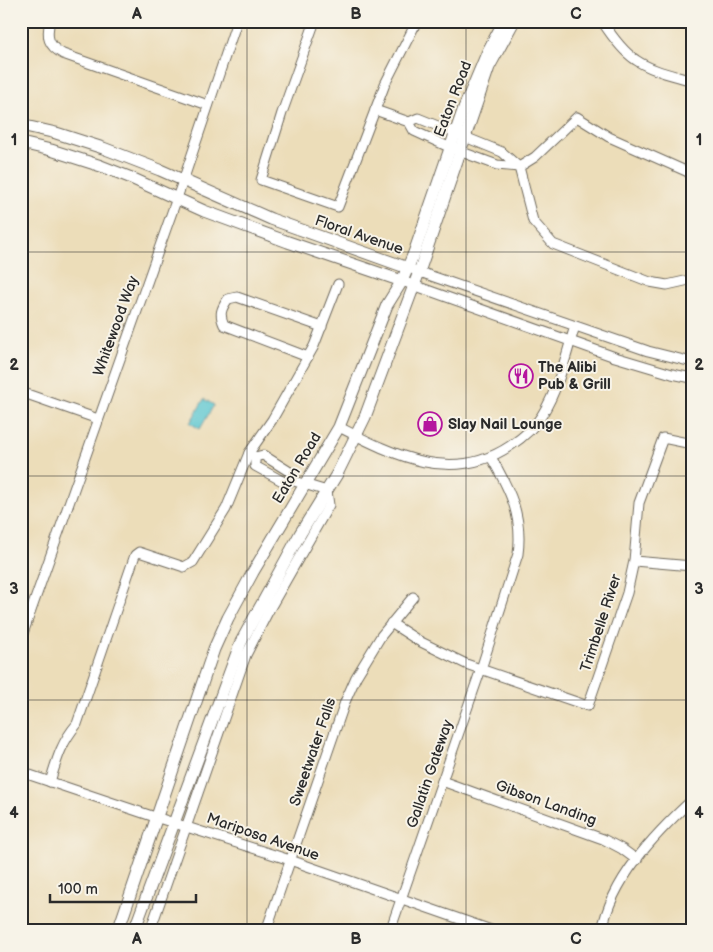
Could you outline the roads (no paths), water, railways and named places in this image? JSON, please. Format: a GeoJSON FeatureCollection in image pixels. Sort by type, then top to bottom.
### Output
{"type":"FeatureCollection","features":[{"type":"Feature","properties":{"kind":"street"},"geometry":{"type":"LineString","coordinates":[[50,21],[49,42],[55,50],[62,54],[208,105]]}},
{"type":"Feature","properties":{"kind":"street","name":"Whitewood Way"},"geometry":{"type":"LineString","coordinates":[[21,639],[176,199],[236,21]]}},
{"type":"Feature","properties":{"kind":"street"},"geometry":{"type":"LineString","coordinates":[[315,21],[282,113],[261,180],[338,207],[385,84],[418,21]]}},
{"type":"Feature","properties":{"kind":"street","name":"Eaton Road"},"geometry":{"type":"LineString","coordinates":[[118,931],[189,720],[218,641],[299,482],[339,427],[387,305],[402,281],[413,270],[460,135],[475,79],[504,21]]}},
{"type":"Feature","properties":{"kind":"street"},"geometry":{"type":"LineString","coordinates":[[460,135],[489,67],[514,21]]}},
{"type":"Feature","properties":{"kind":"street"},"geometry":{"type":"LineString","coordinates":[[602,21],[623,49],[635,60],[650,68],[692,81]]}},
{"type":"Feature","properties":{"kind":"street"},"geometry":{"type":"LineString","coordinates":[[375,110],[409,122],[414,131],[455,149],[497,165],[519,167],[535,157],[577,117],[609,137],[688,172],[692,177]]}},
{"type":"Feature","properties":{"kind":"street"},"geometry":{"type":"LineString","coordinates":[[409,122],[418,118],[502,152],[519,167],[533,221],[553,244],[650,282],[667,285],[692,278]]}},
{"type":"Feature","properties":{"kind":"street","name":"Floral Avenue"},"geometry":{"type":"LineString","coordinates":[[21,125],[56,133],[104,148],[271,219],[413,270],[648,351],[692,362]]}},
{"type":"Feature","properties":{"kind":"street","name":"Floral Avenue"},"geometry":{"type":"LineString","coordinates":[[22,145],[50,150],[101,166],[176,199],[288,242],[644,366],[692,378]]}},
{"type":"Feature","properties":{"kind":"street"},"geometry":{"type":"LineString","coordinates":[[134,931],[241,642],[300,534],[327,491],[365,417],[414,285],[413,270]]}},
{"type":"Feature","properties":{"kind":"street"},"geometry":{"type":"LineString","coordinates":[[50,782],[66,737],[77,724],[135,554],[140,552],[184,567],[193,562],[226,509],[252,455],[314,346],[338,284]]}},
{"type":"Feature","properties":{"kind":"street"},"geometry":{"type":"LineString","coordinates":[[308,357],[224,326],[220,316],[222,308],[228,299],[237,297],[322,327]]}},
{"type":"Feature","properties":{"kind":"street"},"geometry":{"type":"LineString","coordinates":[[339,427],[419,462],[439,465],[463,465],[491,457],[514,444],[541,417],[549,402],[575,326]]}},
{"type":"Feature","properties":{"kind":"street"},"geometry":{"type":"LineString","coordinates":[[21,392],[98,419]]}},
{"type":"Feature","properties":{"kind":"street","name":"Trimbelle River"},"geometry":{"type":"LineString","coordinates":[[481,669],[588,706],[627,593],[634,561],[639,503],[663,438],[692,444]]}},
{"type":"Feature","properties":{"kind":"street"},"geometry":{"type":"LineString","coordinates":[[252,455],[263,455],[290,472],[299,482],[327,491]]}},
{"type":"Feature","properties":{"kind":"street","name":"Gallatin Gateway"},"geometry":{"type":"LineString","coordinates":[[390,931],[481,669],[518,554],[520,538],[519,521],[514,503],[491,457]]}},
{"type":"Feature","properties":{"kind":"street"},"geometry":{"type":"LineString","coordinates":[[150,931],[246,655],[269,610],[329,505],[327,491]]}},
{"type":"Feature","properties":{"kind":"street"},"geometry":{"type":"LineString","coordinates":[[634,561],[692,566]]}},
{"type":"Feature","properties":{"kind":"street","name":"Sweetwater Falls"},"geometry":{"type":"LineString","coordinates":[[266,931],[345,702],[380,636],[413,597]]}},
{"type":"Feature","properties":{"kind":"street"},"geometry":{"type":"LineString","coordinates":[[391,623],[419,641],[466,664],[481,669]]}},
{"type":"Feature","properties":{"kind":"street","name":"Mariposa Avenue"},"geometry":{"type":"LineString","coordinates":[[21,772],[156,818],[290,860],[494,931]]}},
{"type":"Feature","properties":{"kind":"street","name":"Gibson Landing"},"geometry":{"type":"LineString","coordinates":[[442,781],[604,839],[622,848],[637,860]]}},
{"type":"Feature","properties":{"kind":"street"},"geometry":{"type":"LineString","coordinates":[[602,931],[609,908],[623,877],[674,816],[692,800]]}},
{"type":"Feature","properties":{"kind":"water"},"geometry":{"type":"Polygon","coordinates":[[[204,399],[214,405],[200,429],[190,423],[204,399]]]}},
{"type":"Feature","properties":{"kind":"place","name":"The Alibi Pub & Grill"},"geometry":{"type":"Point","coordinates":[521,376]}},
{"type":"Feature","properties":{"kind":"place","name":"Slay Nail Lounge"},"geometry":{"type":"Point","coordinates":[430,424]}}]}
